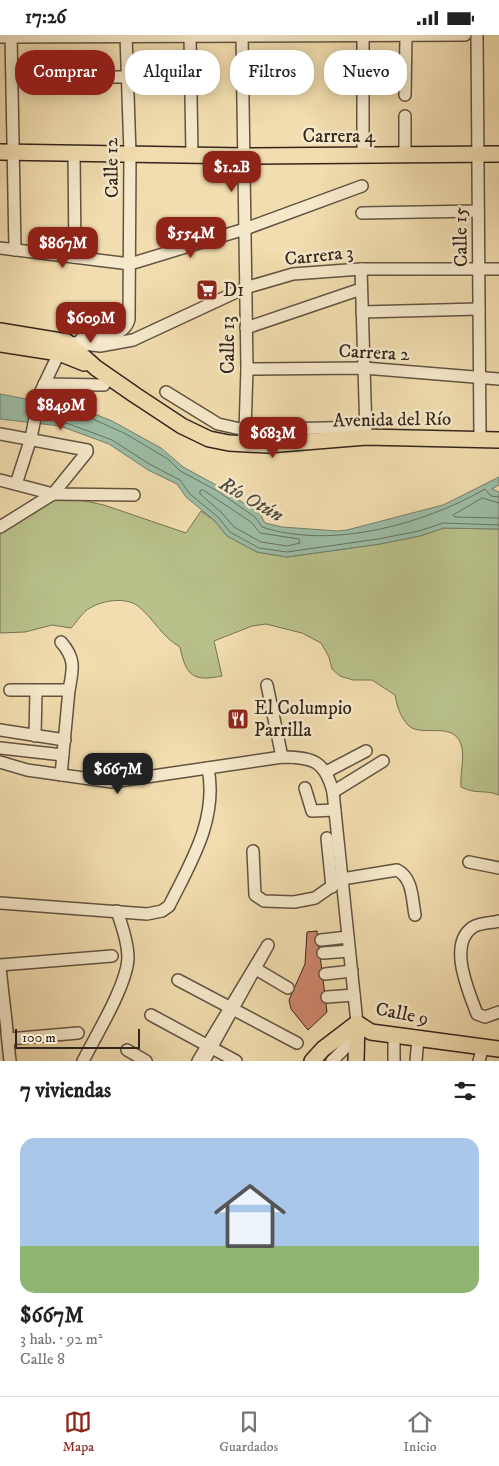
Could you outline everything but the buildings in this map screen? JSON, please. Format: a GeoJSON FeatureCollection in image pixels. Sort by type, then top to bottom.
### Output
{"type":"FeatureCollection","features":[{"type":"Feature","properties":{"kind":"main road","name":"Carrera 4"},"geometry":{"type":"LineString","coordinates":[[7,152],[245,156],[499,154]]}},
{"type":"Feature","properties":{"kind":"main road"},"geometry":{"type":"LineString","coordinates":[[0,331],[63,347]]}},
{"type":"Feature","properties":{"kind":"main road"},"geometry":{"type":"LineString","coordinates":[[0,344],[63,347]]}},
{"type":"Feature","properties":{"kind":"main road","name":"Avenida del Río"},"geometry":{"type":"LineString","coordinates":[[63,347],[190,431],[209,439],[243,437],[268,445],[366,432],[499,440]]}},
{"type":"Feature","properties":{"kind":"main road"},"geometry":{"type":"LineString","coordinates":[[356,1061],[357,1023]]}},
{"type":"Feature","properties":{"kind":"main road","name":"Calle 9"},"geometry":{"type":"LineString","coordinates":[[312,1061],[323,1049],[357,1023],[371,1032],[418,1038],[481,1054],[499,1049]]}},
{"type":"Feature","properties":{"kind":"street"},"geometry":{"type":"LineString","coordinates":[[15,250],[7,152],[8,37],[465,35]]}},
{"type":"Feature","properties":{"kind":"street","name":"Calle 15"},"geometry":{"type":"LineString","coordinates":[[477,35],[480,439]]}},
{"type":"Feature","properties":{"kind":"street","name":"Calle 12"},"geometry":{"type":"LineString","coordinates":[[126,36],[126,50]]}},
{"type":"Feature","properties":{"kind":"street"},"geometry":{"type":"LineString","coordinates":[[190,36],[192,155]]}},
{"type":"Feature","properties":{"kind":"street","name":"Calle 13"},"geometry":{"type":"LineString","coordinates":[[242,36],[247,369],[243,437]]}},
{"type":"Feature","properties":{"kind":"street"},"geometry":{"type":"LineString","coordinates":[[363,36],[363,156]]}},
{"type":"Feature","properties":{"kind":"street"},"geometry":{"type":"LineString","coordinates":[[406,36],[406,50]]}},
{"type":"Feature","properties":{"kind":"street","name":"Calle 12"},"geometry":{"type":"LineString","coordinates":[[63,347],[118,333],[125,329],[129,319],[130,154],[128,95]]}},
{"type":"Feature","properties":{"kind":"street"},"geometry":{"type":"LineString","coordinates":[[405,116],[405,155]]}},
{"type":"Feature","properties":{"kind":"street"},"geometry":{"type":"LineString","coordinates":[[74,153],[75,257]]}},
{"type":"Feature","properties":{"kind":"street"},"geometry":{"type":"LineString","coordinates":[[0,248],[130,264],[244,229],[362,186]]}},
{"type":"Feature","properties":{"kind":"street"},"geometry":{"type":"LineString","coordinates":[[362,213],[478,211]]}},
{"type":"Feature","properties":{"kind":"street"},"geometry":{"type":"LineString","coordinates":[[361,269],[366,432]]}},
{"type":"Feature","properties":{"kind":"street","name":"Carrera 3"},"geometry":{"type":"LineString","coordinates":[[63,347],[100,345],[133,340],[245,289],[292,274],[361,269],[499,269]]}},
{"type":"Feature","properties":{"kind":"street"},"geometry":{"type":"LineString","coordinates":[[246,328],[361,289]]}},
{"type":"Feature","properties":{"kind":"street"},"geometry":{"type":"LineString","coordinates":[[362,312],[479,309]]}},
{"type":"Feature","properties":{"kind":"street"},"geometry":{"type":"LineString","coordinates":[[16,484],[42,389],[63,347]]}},
{"type":"Feature","properties":{"kind":"street","name":"Carrera 2"},"geometry":{"type":"LineString","coordinates":[[247,369],[364,368],[480,379],[499,379]]}},
{"type":"Feature","properties":{"kind":"street"},"geometry":{"type":"LineString","coordinates":[[42,389],[104,385]]}},
{"type":"Feature","properties":{"kind":"street"},"geometry":{"type":"LineString","coordinates":[[166,392],[243,437]]}},
{"type":"Feature","properties":{"kind":"street"},"geometry":{"type":"LineString","coordinates":[[0,434],[31,433],[87,450],[87,455],[53,494],[0,527]]}},
{"type":"Feature","properties":{"kind":"street"},"geometry":{"type":"LineString","coordinates":[[0,479],[53,494],[134,495]]}},
{"type":"Feature","properties":{"kind":"street"},"geometry":{"type":"LineString","coordinates":[[61,642],[71,653],[73,669],[69,690],[61,775]]}},
{"type":"Feature","properties":{"kind":"street"},"geometry":{"type":"LineString","coordinates":[[267,685],[282,757]]}},
{"type":"Feature","properties":{"kind":"street"},"geometry":{"type":"LineString","coordinates":[[10,690],[69,690]]}},
{"type":"Feature","properties":{"kind":"street"},"geometry":{"type":"LineString","coordinates":[[35,736],[36,691]]}},
{"type":"Feature","properties":{"kind":"street"},"geometry":{"type":"LineString","coordinates":[[0,730],[65,740]]}},
{"type":"Feature","properties":{"kind":"street"},"geometry":{"type":"LineString","coordinates":[[0,748],[63,755]]}},
{"type":"Feature","properties":{"kind":"street"},"geometry":{"type":"LineString","coordinates":[[323,768],[366,751]]}},
{"type":"Feature","properties":{"kind":"street"},"geometry":{"type":"LineString","coordinates":[[0,769],[28,770],[112,782],[282,757],[304,757],[323,768],[333,792],[357,1023],[344,1049],[332,1061]]}},
{"type":"Feature","properties":{"kind":"street"},"geometry":{"type":"LineString","coordinates":[[333,792],[382,761]]}},
{"type":"Feature","properties":{"kind":"street"},"geometry":{"type":"LineString","coordinates":[[0,762],[28,770]]}},
{"type":"Feature","properties":{"kind":"street"},"geometry":{"type":"LineString","coordinates":[[0,903],[147,914],[162,911],[169,906],[204,837],[211,786],[208,768]]}},
{"type":"Feature","properties":{"kind":"street"},"geometry":{"type":"LineString","coordinates":[[305,788],[312,811],[335,810]]}},
{"type":"Feature","properties":{"kind":"street"},"geometry":{"type":"LineString","coordinates":[[327,838],[332,887]]}},
{"type":"Feature","properties":{"kind":"street"},"geometry":{"type":"LineString","coordinates":[[253,851],[255,895],[264,901],[294,902],[316,898],[342,879],[397,870],[405,874],[409,881],[414,915]]}},
{"type":"Feature","properties":{"kind":"street"},"geometry":{"type":"LineString","coordinates":[[469,862],[499,868]]}},
{"type":"Feature","properties":{"kind":"street"},"geometry":{"type":"LineString","coordinates":[[83,1061],[125,976],[128,959],[126,941],[117,911]]}},
{"type":"Feature","properties":{"kind":"street"},"geometry":{"type":"LineString","coordinates":[[499,921],[473,927],[461,942],[461,962],[478,1014],[485,1017],[499,1013]]}},
{"type":"Feature","properties":{"kind":"street"},"geometry":{"type":"LineString","coordinates":[[321,939],[348,937]]}},
{"type":"Feature","properties":{"kind":"street"},"geometry":{"type":"LineString","coordinates":[[198,1061],[209,1046],[256,969],[268,945],[232,1008]]}},
{"type":"Feature","properties":{"kind":"street"},"geometry":{"type":"LineString","coordinates":[[323,953],[350,951]]}},
{"type":"Feature","properties":{"kind":"street"},"geometry":{"type":"LineString","coordinates":[[10,1061],[5,1033],[0,966],[112,956]]}},
{"type":"Feature","properties":{"kind":"street"},"geometry":{"type":"LineString","coordinates":[[256,969],[288,988]]}},
{"type":"Feature","properties":{"kind":"street"},"geometry":{"type":"LineString","coordinates":[[325,974],[352,971]]}},
{"type":"Feature","properties":{"kind":"street"},"geometry":{"type":"LineString","coordinates":[[178,980],[297,1043]]}},
{"type":"Feature","properties":{"kind":"street"},"geometry":{"type":"LineString","coordinates":[[327,997],[354,995]]}},
{"type":"Feature","properties":{"kind":"street"},"geometry":{"type":"LineString","coordinates":[[151,1015],[236,1061]]}},
{"type":"Feature","properties":{"kind":"street"},"geometry":{"type":"LineString","coordinates":[[5,1033],[78,1033]]}},
{"type":"Feature","properties":{"kind":"street"},"geometry":{"type":"LineString","coordinates":[[394,1035],[394,1061]]}},
{"type":"Feature","properties":{"kind":"street"},"geometry":{"type":"LineString","coordinates":[[416,1061],[418,1038]]}},
{"type":"Feature","properties":{"kind":"street"},"geometry":{"type":"LineString","coordinates":[[204,1061],[209,1046]]}},
{"type":"Feature","properties":{"kind":"street"},"geometry":{"type":"LineString","coordinates":[[127,1050],[146,1061]]}},
{"type":"Feature","properties":{"kind":"shaded area"},"geometry":{"type":"Polygon","coordinates":[[[53,494],[104,505],[186,533],[201,511],[215,521],[227,536],[257,552],[287,557],[380,544],[420,536],[444,528],[499,529],[499,795],[489,792],[471,791],[461,787],[463,758],[459,739],[446,731],[422,730],[409,726],[399,711],[395,695],[372,680],[353,680],[340,676],[332,669],[329,657],[321,643],[302,633],[266,624],[252,626],[214,641],[222,676],[204,678],[192,675],[188,671],[180,647],[168,638],[138,606],[127,601],[108,601],[95,605],[87,609],[71,628],[52,625],[25,632],[0,633],[0,527],[53,494]]]}},
{"type":"Feature","properties":{"kind":"water","name":"Río Otún"},"geometry":{"type":"Polygon","coordinates":[[[0,394],[85,410],[112,421],[161,448],[183,467],[218,486],[260,514],[265,523],[282,527],[347,530],[443,505],[499,477],[499,485],[492,489],[499,492],[499,529],[444,528],[420,536],[380,544],[287,557],[257,552],[227,536],[215,521],[186,497],[177,484],[148,470],[109,444],[60,426],[0,419],[0,394]]]}},
{"type":"Feature","properties":{"kind":"place","name":"D1"},"geometry":{"type":"Point","coordinates":[207,290]}},
{"type":"Feature","properties":{"kind":"place","name":"El Columpio Parrilla"},"geometry":{"type":"Point","coordinates":[238,719]}}]}
